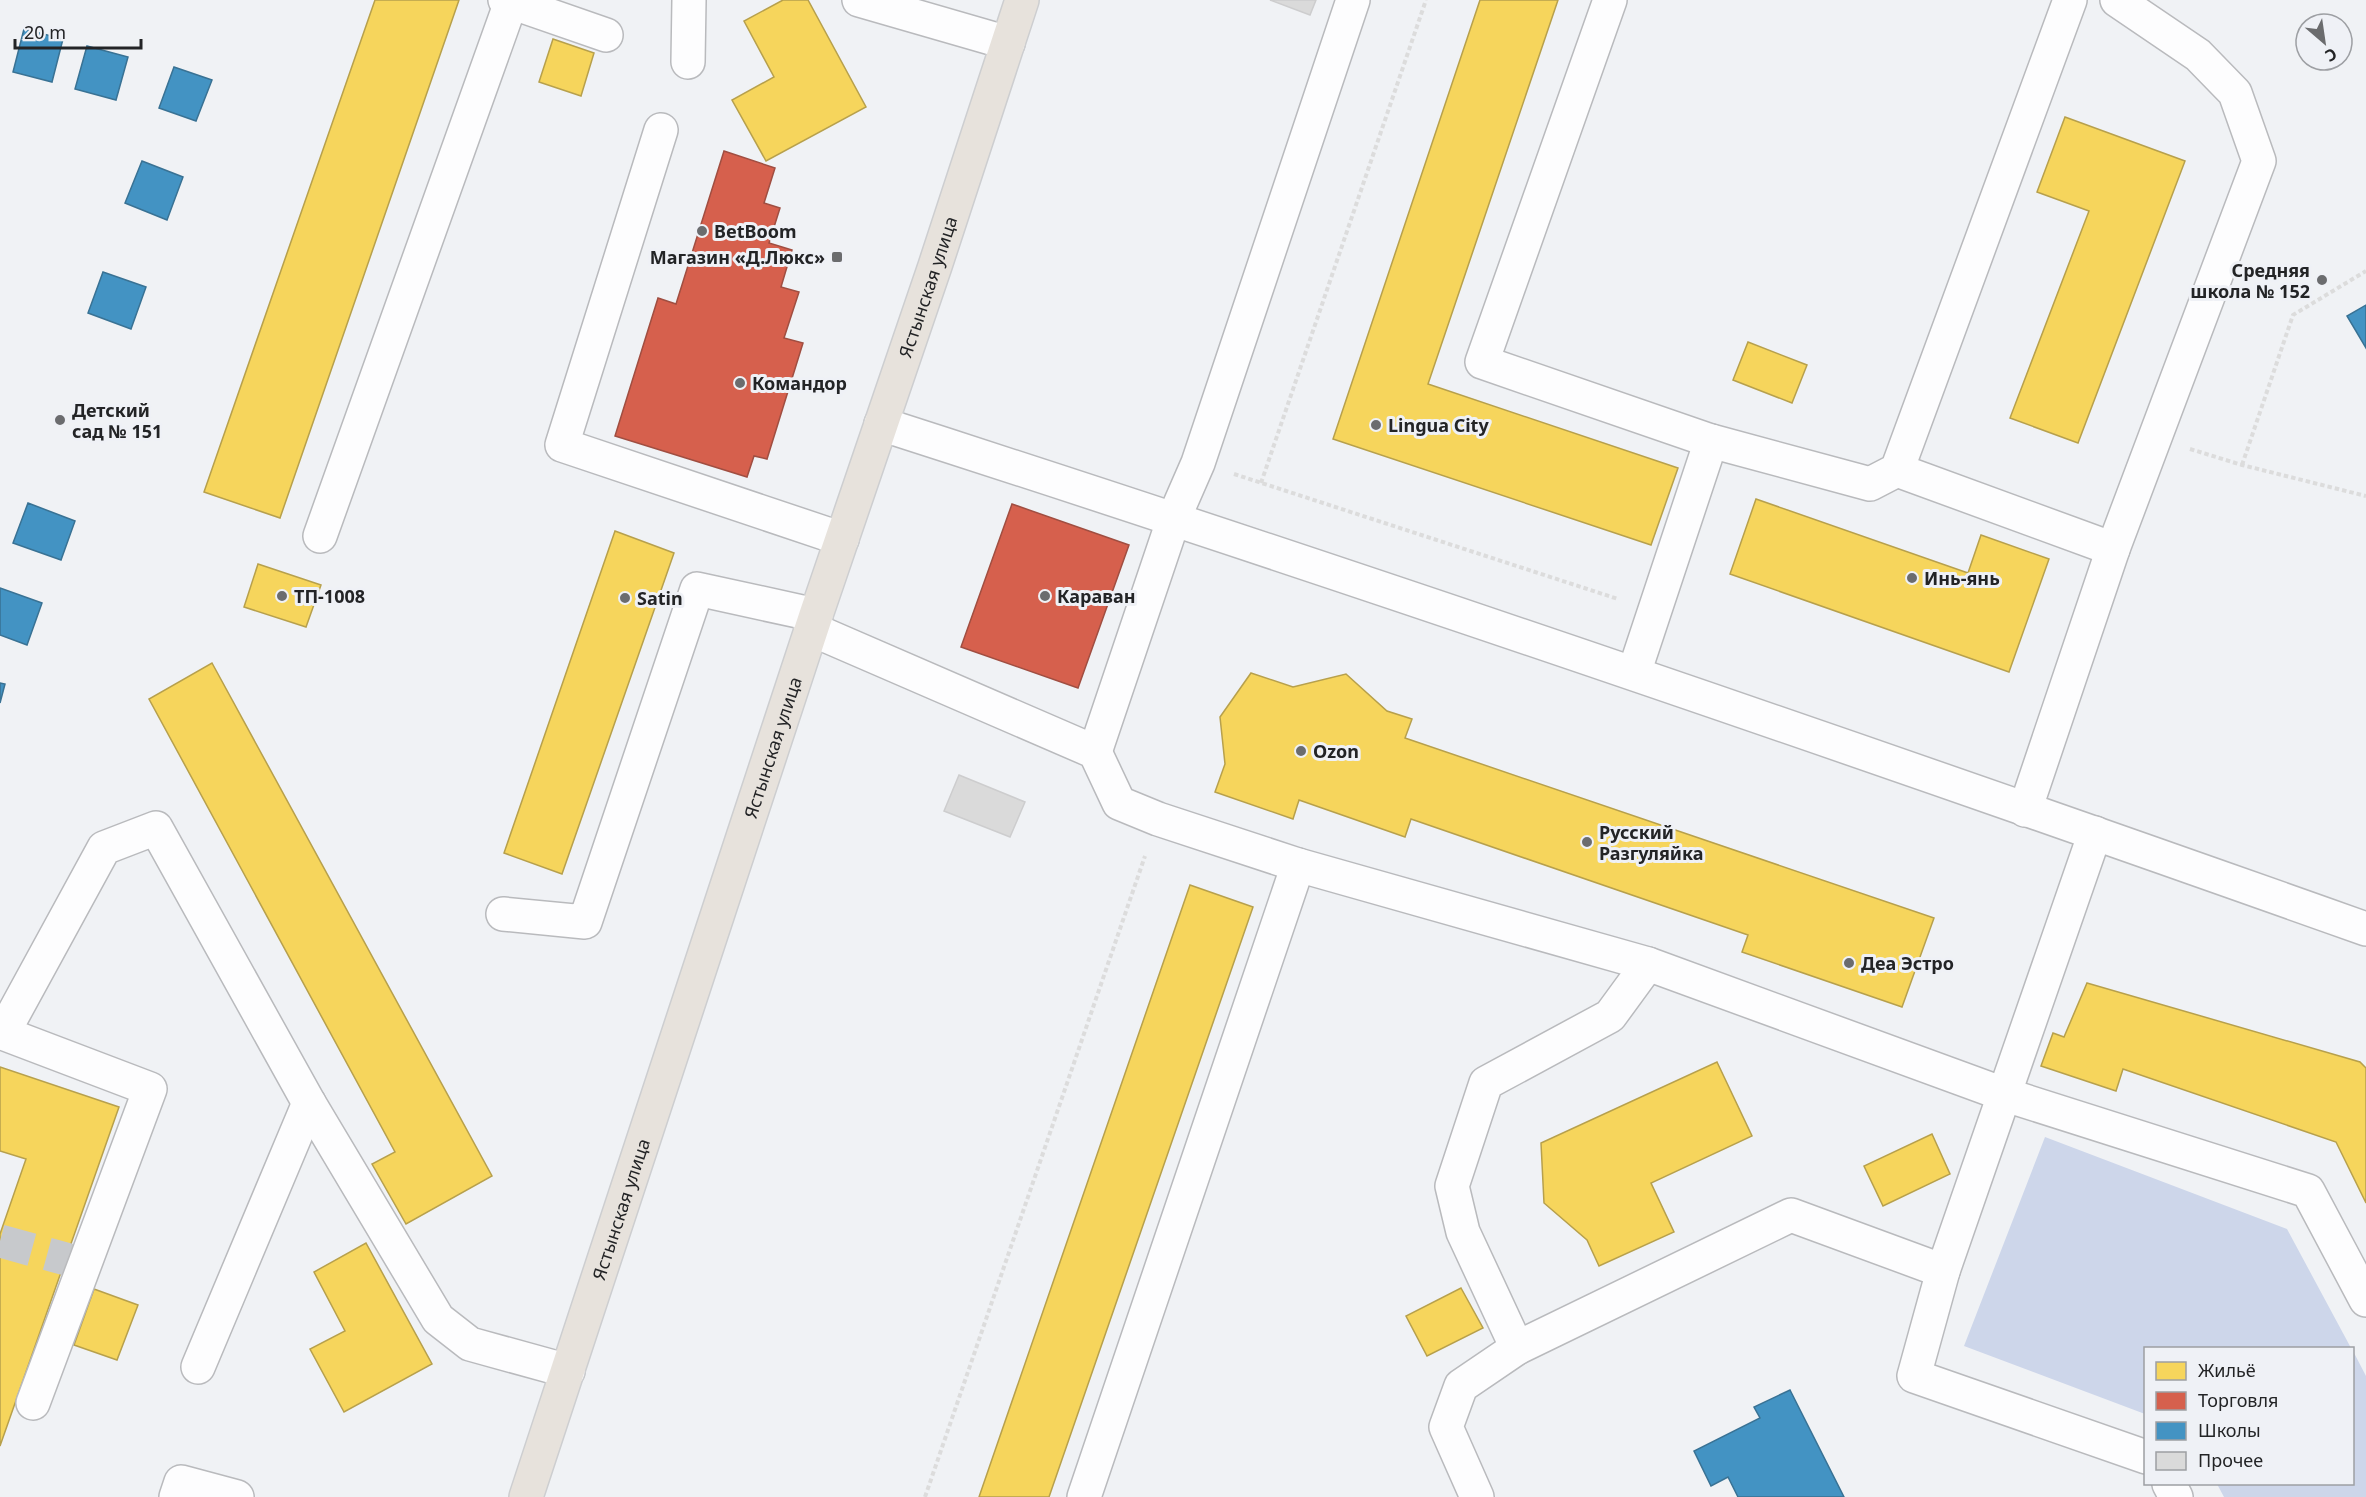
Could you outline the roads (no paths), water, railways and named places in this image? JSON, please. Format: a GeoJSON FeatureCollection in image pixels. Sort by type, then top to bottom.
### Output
{"type":"FeatureCollection","features":[{"type":"Feature","properties":{"kind":"main road","name":"Ястынская улица"},"geometry":{"type":"LineString","coordinates":[[526,1497],[813,622],[1022,0]]}},
{"type":"Feature","properties":{"kind":"street"},"geometry":{"type":"LineString","coordinates":[[688,62],[689,0]]}},
{"type":"Feature","properties":{"kind":"street"},"geometry":{"type":"LineString","coordinates":[[860,0],[1008,43]]}},
{"type":"Feature","properties":{"kind":"street"},"geometry":{"type":"LineString","coordinates":[[1095,752],[1174,518],[1202,452],[1353,0]]}},
{"type":"Feature","properties":{"kind":"street"},"geometry":{"type":"LineString","coordinates":[[1610,0],[1482,362],[1711,441],[1870,484],[1897,470],[2070,0]]}},
{"type":"Feature","properties":{"kind":"street"},"geometry":{"type":"LineString","coordinates":[[2025,810],[2113,549],[2259,161],[2235,93],[2198,55],[2117,0]]}},
{"type":"Feature","properties":{"kind":"street"},"geometry":{"type":"LineString","coordinates":[[320,536],[508,1],[606,35]]}},
{"type":"Feature","properties":{"kind":"street"},"geometry":{"type":"LineString","coordinates":[[661,130],[562,445],[842,539]]}},
{"type":"Feature","properties":{"kind":"street"},"geometry":{"type":"LineString","coordinates":[[881,424],[1174,518],[1634,673],[2366,929]]}},
{"type":"Feature","properties":{"kind":"street"},"geometry":{"type":"LineString","coordinates":[[1634,673],[1711,441]]}},
{"type":"Feature","properties":{"kind":"street"},"geometry":{"type":"LineString","coordinates":[[1897,470],[2113,549]]}},
{"type":"Feature","properties":{"kind":"street"},"geometry":{"type":"LineString","coordinates":[[503,914],[585,922],[697,588],[813,622],[1095,752],[1119,803],[1158,819],[1298,865],[1648,964],[2006,1095],[2308,1191],[2366,1300]]}},
{"type":"Feature","properties":{"kind":"street"},"geometry":{"type":"LineString","coordinates":[[33,1403],[150,1089],[1,1033],[104,848],[156,828],[309,1103],[438,1319],[470,1344],[568,1371]]}},
{"type":"Feature","properties":{"kind":"street"},"geometry":{"type":"LineString","coordinates":[[2095,833],[2006,1095],[1943,1271],[1914,1376],[2144,1457]]}},
{"type":"Feature","properties":{"kind":"street"},"geometry":{"type":"LineString","coordinates":[[1084,1497],[1298,865]]}},
{"type":"Feature","properties":{"kind":"street"},"geometry":{"type":"LineString","coordinates":[[1517,1348],[1463,1232],[1452,1186],[1486,1083],[1610,1016],[1648,964]]}},
{"type":"Feature","properties":{"kind":"street"},"geometry":{"type":"LineString","coordinates":[[198,1367],[309,1103]]}},
{"type":"Feature","properties":{"kind":"street"},"geometry":{"type":"LineString","coordinates":[[1477,1497],[1446,1427],[1461,1386],[1517,1348],[1791,1215],[1943,1271]]}},
{"type":"Feature","properties":{"kind":"street"},"geometry":{"type":"LineString","coordinates":[[176,1497],[181,1482],[237,1497]]}},
{"type":"Feature","properties":{"kind":"tunnel"},"geometry":{"type":"LineString","coordinates":[[0,1241],[84,1264]]}},
{"type":"Feature","properties":{"kind":"place","name":"BetBoom"},"geometry":{"type":"Point","coordinates":[702,231]}},
{"type":"Feature","properties":{"kind":"place","name":"Магазин «Д.Люкс»"},"geometry":{"type":"Point","coordinates":[837,257]}},
{"type":"Feature","properties":{"kind":"place","name":"Средняя школа № 152"},"geometry":{"type":"Point","coordinates":[2322,280]}},
{"type":"Feature","properties":{"kind":"place","name":"Командор"},"geometry":{"type":"Point","coordinates":[740,383]}},
{"type":"Feature","properties":{"kind":"place","name":"Детский сад № 151"},"geometry":{"type":"Point","coordinates":[60,420]}},
{"type":"Feature","properties":{"kind":"place","name":"Lingua City"},"geometry":{"type":"Point","coordinates":[1376,425]}},
{"type":"Feature","properties":{"kind":"place","name":"Инь-янь"},"geometry":{"type":"Point","coordinates":[1912,578]}},
{"type":"Feature","properties":{"kind":"place","name":"ТП-1008"},"geometry":{"type":"Point","coordinates":[282,596]}},
{"type":"Feature","properties":{"kind":"place","name":"Караван"},"geometry":{"type":"Point","coordinates":[1045,596]}},
{"type":"Feature","properties":{"kind":"place","name":"Satin"},"geometry":{"type":"Point","coordinates":[625,598]}},
{"type":"Feature","properties":{"kind":"place","name":"Ozon"},"geometry":{"type":"Point","coordinates":[1301,751]}},
{"type":"Feature","properties":{"kind":"place","name":"Русский Разгуляйка"},"geometry":{"type":"Point","coordinates":[1587,842]}},
{"type":"Feature","properties":{"kind":"place","name":"Деа Эстро"},"geometry":{"type":"Point","coordinates":[1849,963]}}]}
